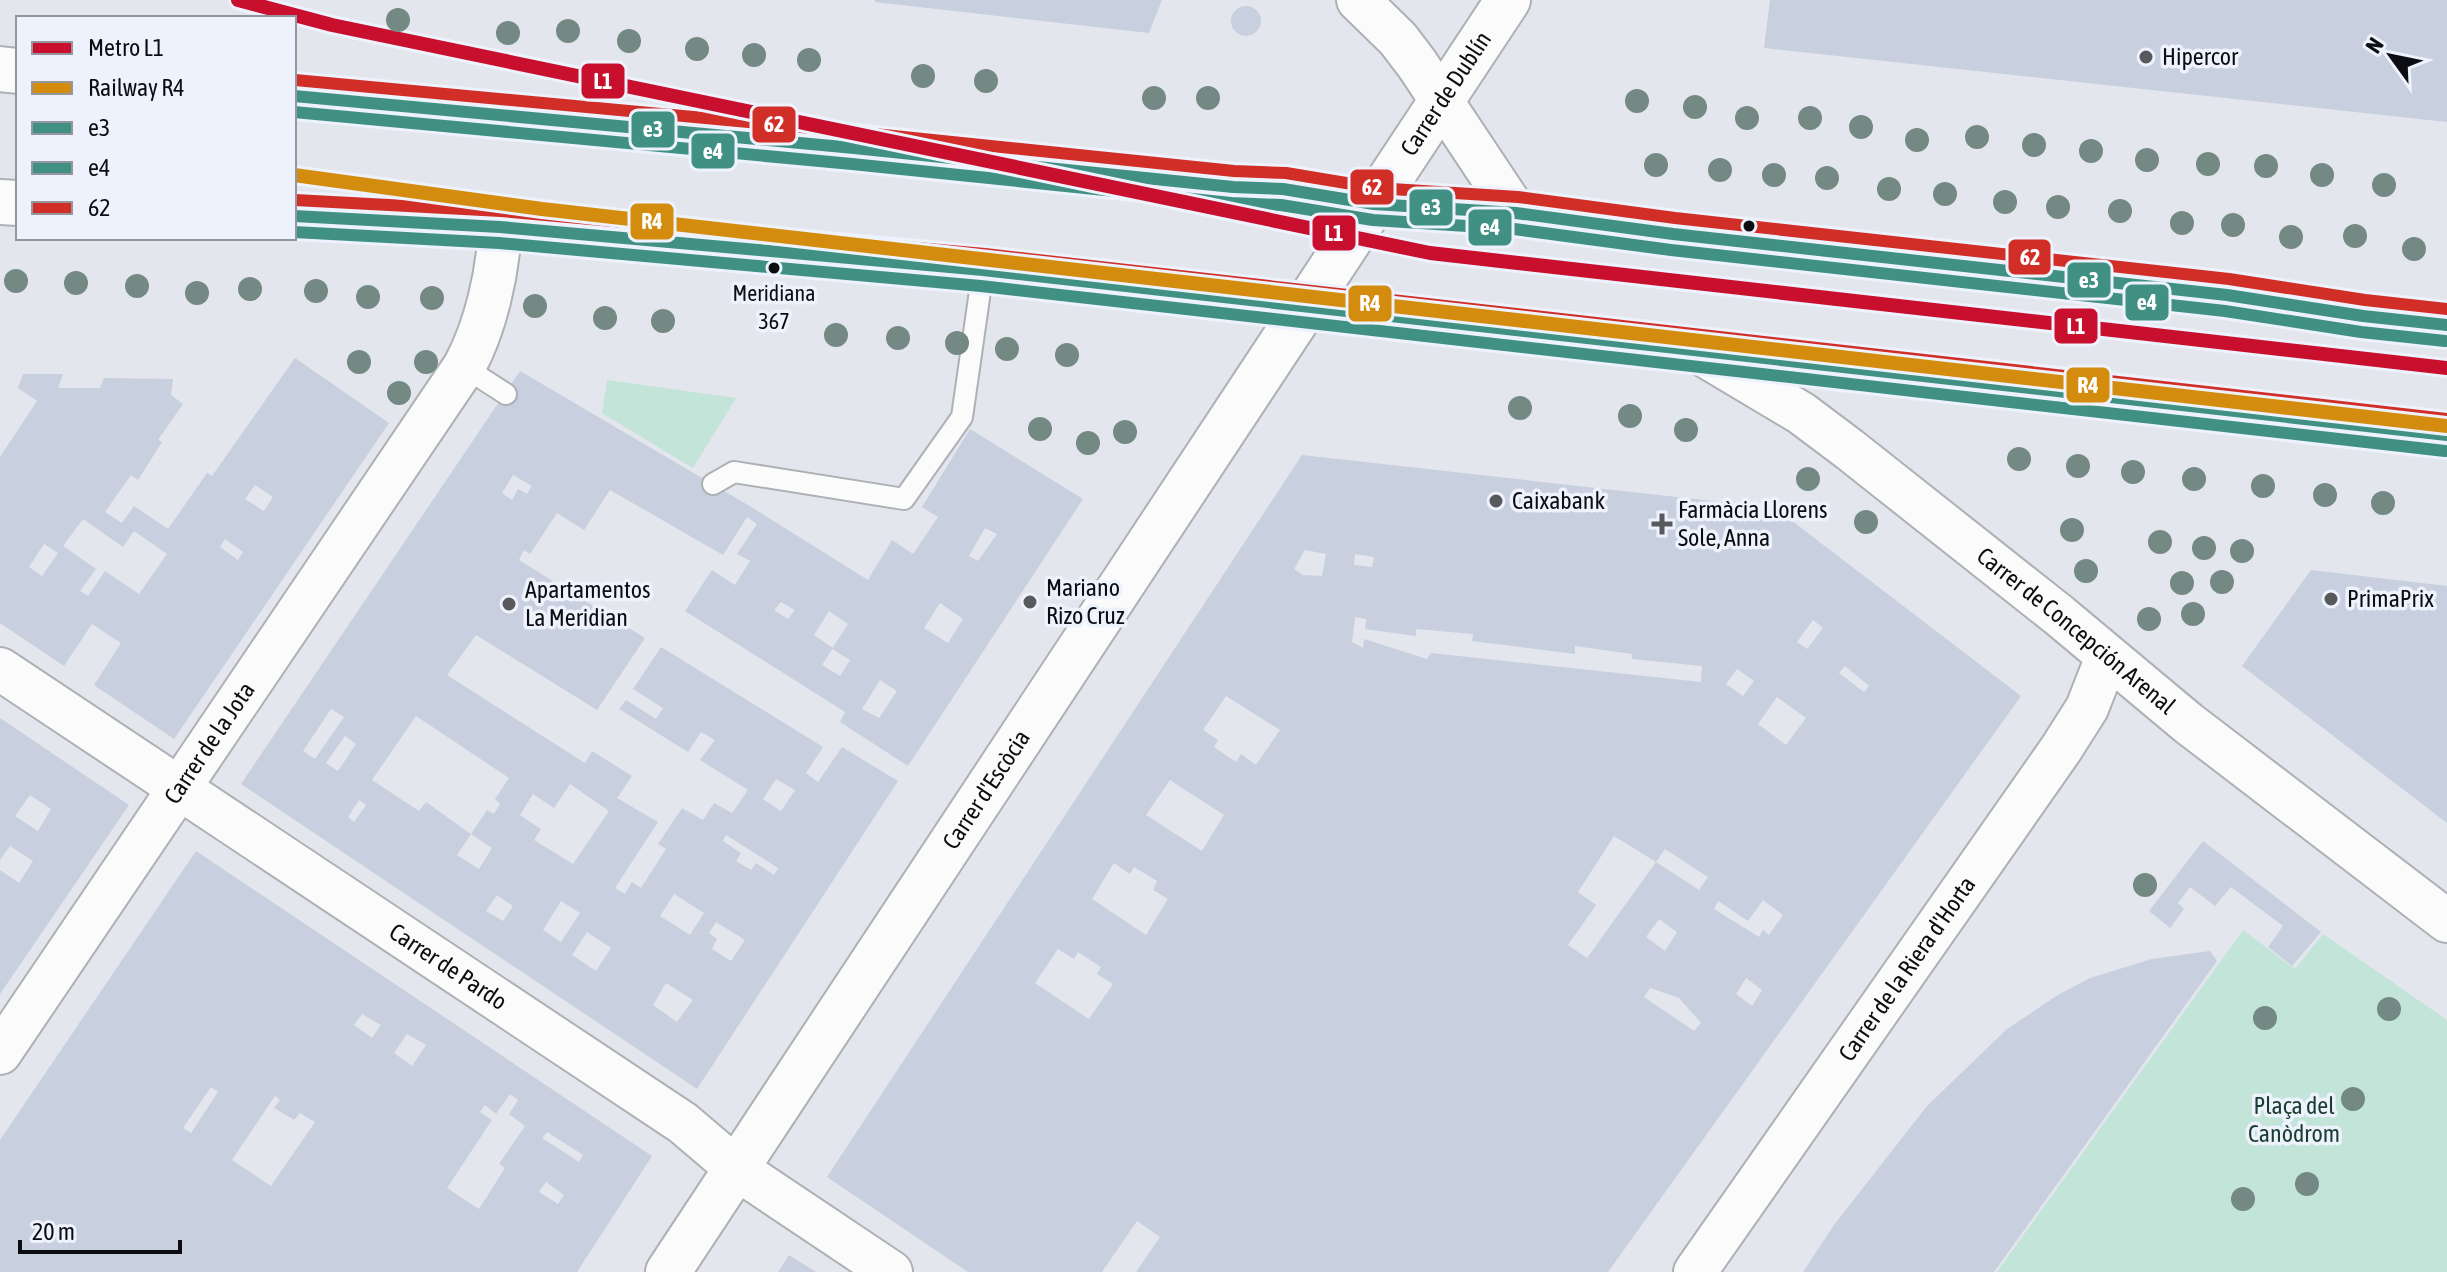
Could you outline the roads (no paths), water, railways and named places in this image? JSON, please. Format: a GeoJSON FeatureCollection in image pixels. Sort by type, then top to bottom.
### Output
{"type":"FeatureCollection","features":[{"type":"Feature","properties":{"kind":"main road","name":"Carrer de Dublín"},"geometry":{"type":"LineString","coordinates":[[1303,307],[1508,0]]}},
{"type":"Feature","properties":{"kind":"main road"},"geometry":{"type":"LineString","coordinates":[[296,96],[1233,187],[1283,189],[1374,204],[1516,213],[1673,234],[2227,295],[2363,316],[2447,325]]}},
{"type":"Feature","properties":{"kind":"main road"},"geometry":{"type":"LineString","coordinates":[[296,216],[500,227],[983,270],[2447,435]]}},
{"type":"Feature","properties":{"kind":"main road","name":"Carrer d'Escòcia"},"geometry":{"type":"LineString","coordinates":[[668,1272],[1303,307]]}},
{"type":"Feature","properties":{"kind":"street"},"geometry":{"type":"LineString","coordinates":[[1358,0],[1398,39],[1516,213]]}},
{"type":"Feature","properties":{"kind":"street"},"geometry":{"type":"LineString","coordinates":[[471,354],[499,257],[500,227]]}},
{"type":"Feature","properties":{"kind":"street","name":"Carrer de Concepción Arenal"},"geometry":{"type":"LineString","coordinates":[[1697,351],[1801,413],[2060,616],[2107,657],[2447,921]]}},
{"type":"Feature","properties":{"kind":"street","name":"Carrer de la Jota"},"geometry":{"type":"LineString","coordinates":[[0,1053],[420,434],[471,354]]}},
{"type":"Feature","properties":{"kind":"street","name":"Carrer de la Riera d'Horta"},"geometry":{"type":"LineString","coordinates":[[1695,1272],[2061,749],[2087,708],[2107,657]]}},
{"type":"Feature","properties":{"kind":"street","name":"Carrer de Pardo"},"geometry":{"type":"LineString","coordinates":[[0,669],[683,1123],[737,1169],[891,1272]]}},
{"type":"Feature","properties":{"kind":"lane"},"geometry":{"type":"LineString","coordinates":[[713,484],[734,472],[904,499],[962,417],[983,270]]}},
{"type":"Feature","properties":{"kind":"lane"},"geometry":{"type":"LineString","coordinates":[[471,354],[506,394]]}},
{"type":"Feature","properties":{"kind":"metro line","name":"L1"},"geometry":{"type":"LineString","coordinates":[[238,0],[332,25],[1430,253],[2447,368]]}},
{"type":"Feature","properties":{"kind":"rail line","name":"R4"},"geometry":{"type":"LineString","coordinates":[[296,175],[542,209],[2447,426]]}},
{"type":"Feature","properties":{"kind":"place","name":"Hipercor"},"geometry":{"type":"Point","coordinates":[2146,57]}},
{"type":"Feature","properties":{"kind":"place","name":"Meridiana 367"},"geometry":{"type":"Point","coordinates":[774,268]}},
{"type":"Feature","properties":{"kind":"place","name":"Caixabank"},"geometry":{"type":"Point","coordinates":[1496,501]}},
{"type":"Feature","properties":{"kind":"place","name":"Farmàcia Llorens Sole, Anna"},"geometry":{"type":"Point","coordinates":[1662,524]}},
{"type":"Feature","properties":{"kind":"place","name":"PrimaPrix"},"geometry":{"type":"Point","coordinates":[2331,599]}},
{"type":"Feature","properties":{"kind":"place","name":"Mariano Rizo Cruz"},"geometry":{"type":"Point","coordinates":[1030,602]}},
{"type":"Feature","properties":{"kind":"place","name":"Apartamentos La Meridian"},"geometry":{"type":"Point","coordinates":[509,604]}},
{"type":"Feature","properties":{"kind":"park label","name":"Plaça del Canòdrom"},"geometry":{"type":"Point","coordinates":[2294,1120]}}]}
